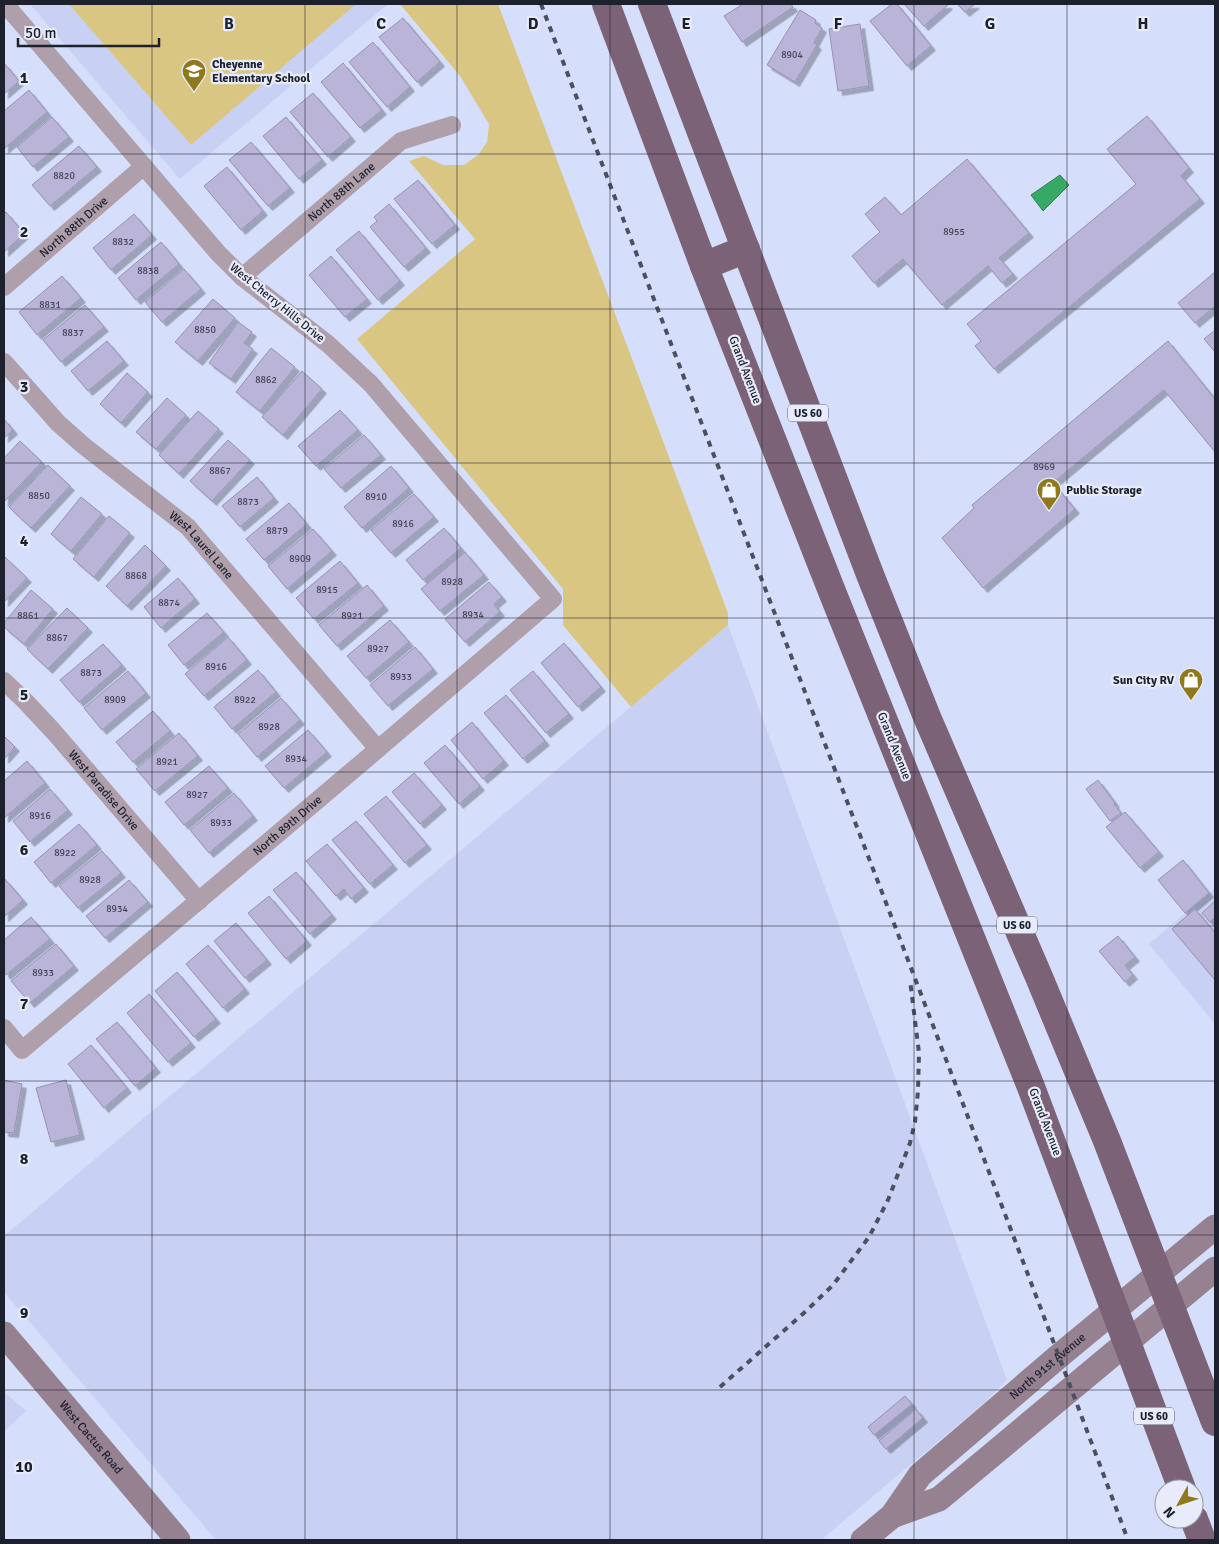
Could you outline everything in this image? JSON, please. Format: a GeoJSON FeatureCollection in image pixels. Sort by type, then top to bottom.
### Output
{"type":"FeatureCollection","features":[{"type":"Feature","properties":{"kind":"highway","name":"Grand Avenue"},"geometry":{"type":"LineString","coordinates":[[606,4],[704,266],[832,594],[1024,1069],[1178,1479]]}},
{"type":"Feature","properties":{"kind":"highway","name":"US 60"},"geometry":{"type":"LineString","coordinates":[[652,4],[871,577],[927,717],[1039,977],[1103,1132],[1215,1422]]}},
{"type":"Feature","properties":{"kind":"highway"},"geometry":{"type":"LineString","coordinates":[[704,266],[746,249]]}},
{"type":"Feature","properties":{"kind":"highway"},"geometry":{"type":"LineString","coordinates":[[832,594],[871,577]]}},
{"type":"Feature","properties":{"kind":"main road","name":"North 91st Avenue"},"geometry":{"type":"LineString","coordinates":[[863,1540],[892,1516],[920,1475],[1059,1356],[1215,1227]]}},
{"type":"Feature","properties":{"kind":"main road","name":"North 91st Avenue"},"geometry":{"type":"LineString","coordinates":[[892,1516],[939,1499],[1215,1268]]}},
{"type":"Feature","properties":{"kind":"main road","name":"West Cactus Road"},"geometry":{"type":"LineString","coordinates":[[4,1334],[178,1540]]}},
{"type":"Feature","properties":{"kind":"street","name":"West Cherry Hills Drive"},"geometry":{"type":"LineString","coordinates":[[5,4],[218,254],[242,277],[328,344],[371,384],[553,599]]}},
{"type":"Feature","properties":{"kind":"street","name":"North 88th Lane"},"geometry":{"type":"LineString","coordinates":[[242,277],[401,140],[452,125]]}},
{"type":"Feature","properties":{"kind":"street","name":"North 88th Drive"},"geometry":{"type":"LineString","coordinates":[[4,287],[144,166]]}},
{"type":"Feature","properties":{"kind":"street","name":"West Laurel Lane"},"geometry":{"type":"LineString","coordinates":[[4,362],[64,428],[84,446],[188,527],[378,749]]}},
{"type":"Feature","properties":{"kind":"street","name":"North 89th Drive"},"geometry":{"type":"LineString","coordinates":[[4,1028],[22,1050],[199,902],[553,599]]}},
{"type":"Feature","properties":{"kind":"street","name":"West Paradise Drive"},"geometry":{"type":"LineString","coordinates":[[4,681],[48,726],[199,902]]}},
{"type":"Feature","properties":{"kind":"shaded area","name":"Cheyenne Elementary School"},"geometry":{"type":"Polygon","coordinates":[[[30,4],[388,4],[180,179],[30,4]]]}},
{"type":"Feature","properties":{"kind":"shaded area","name":"Cheyenne Elementary School"},"geometry":{"type":"Polygon","coordinates":[[[69,4],[356,4],[191,145],[69,4]]]}},
{"type":"Feature","properties":{"kind":"shaded area"},"geometry":{"type":"Polygon","coordinates":[[[400,4],[498,4],[728,613],[728,625],[631,707],[563,625],[563,589],[357,339],[475,239],[409,161],[424,156],[443,165],[464,165],[479,154],[487,142],[489,124],[460,76],[400,4]]]}},
{"type":"Feature","properties":{"kind":"shaded area"},"geometry":{"type":"Polygon","coordinates":[[[1060,175],[1069,185],[1043,211],[1031,195],[1060,175]]]}},
{"type":"Feature","properties":{"kind":"shaded area"},"geometry":{"type":"Polygon","coordinates":[[[728,625],[1007,1380],[985,1402],[821,1540],[216,1540],[4,1292],[4,1236],[728,625]]]}},
{"type":"Feature","properties":{"kind":"shaded area"},"geometry":{"type":"Polygon","coordinates":[[[1215,888],[1215,1024],[1149,944],[1215,888]]]}},
{"type":"Feature","properties":{"kind":"shaded area"},"geometry":{"type":"Polygon","coordinates":[[[4,1392],[26,1411],[4,1431],[4,1392]]]}},
{"type":"Feature","properties":{"kind":"building"},"geometry":{"type":"Polygon","coordinates":[[[743,4],[791,4],[793,7],[742,42],[724,16],[743,4]]]}},
{"type":"Feature","properties":{"kind":"building"},"geometry":{"type":"Polygon","coordinates":[[[892,4],[897,4],[931,46],[907,66],[870,21],[892,4]]]}},
{"type":"Feature","properties":{"kind":"building"},"geometry":{"type":"Polygon","coordinates":[[[904,4],[947,4],[948,5],[924,26],[904,4]]]}},
{"type":"Feature","properties":{"kind":"building"},"geometry":{"type":"Polygon","coordinates":[[[957,4],[975,4],[965,12],[957,4]]]}},
{"type":"Feature","properties":{"kind":"building"},"geometry":{"type":"Polygon","coordinates":[[[800,10],[816,20],[815,23],[822,28],[814,43],[817,45],[795,82],[767,65],[800,10]]]}},
{"type":"Feature","properties":{"kind":"building"},"geometry":{"type":"Polygon","coordinates":[[[403,18],[440,62],[417,82],[379,37],[403,18]]]}},
{"type":"Feature","properties":{"kind":"building"},"geometry":{"type":"Polygon","coordinates":[[[860,24],[869,86],[838,91],[829,29],[860,24]]]}},
{"type":"Feature","properties":{"kind":"building"},"geometry":{"type":"Polygon","coordinates":[[[373,42],[410,87],[387,107],[349,62],[373,42]]]}},
{"type":"Feature","properties":{"kind":"building"},"geometry":{"type":"Polygon","coordinates":[[[4,63],[19,81],[4,94],[4,63]]]}},
{"type":"Feature","properties":{"kind":"building"},"geometry":{"type":"Polygon","coordinates":[[[343,63],[382,110],[360,128],[321,82],[343,63]]]}},
{"type":"Feature","properties":{"kind":"building"},"geometry":{"type":"Polygon","coordinates":[[[29,90],[47,112],[4,149],[4,111],[29,90]]]}},
{"type":"Feature","properties":{"kind":"building"},"geometry":{"type":"Polygon","coordinates":[[[313,93],[351,137],[328,157],[290,112],[313,93]]]}},
{"type":"Feature","properties":{"kind":"building"},"geometry":{"type":"Polygon","coordinates":[[[1147,116],[1189,168],[1181,176],[1200,199],[994,369],[975,346],[981,341],[967,324],[1136,184],[1107,149],[1147,116]]]}},
{"type":"Feature","properties":{"kind":"building"},"geometry":{"type":"Polygon","coordinates":[[[52,117],[69,137],[33,167],[17,147],[52,117]]]}},
{"type":"Feature","properties":{"kind":"building"},"geometry":{"type":"Polygon","coordinates":[[[286,117],[322,160],[299,179],[263,136],[286,117]]]}},
{"type":"Feature","properties":{"kind":"building"},"geometry":{"type":"Polygon","coordinates":[[[251,142],[290,188],[268,206],[229,160],[251,142]]]}},
{"type":"Feature","properties":{"kind":"building"},"geometry":{"type":"Polygon","coordinates":[[[79,146],[97,167],[50,206],[32,185],[79,146]]]}},
{"type":"Feature","properties":{"kind":"building"},"geometry":{"type":"Polygon","coordinates":[[[967,159],[1029,233],[999,258],[1013,274],[1002,283],[988,266],[942,305],[903,259],[874,283],[852,256],[880,232],[865,214],[885,197],[901,215],[967,159]]]}},
{"type":"Feature","properties":{"kind":"building"},"geometry":{"type":"Polygon","coordinates":[[[227,167],[263,211],[241,230],[204,186],[227,167]]]}},
{"type":"Feature","properties":{"kind":"building"},"geometry":{"type":"Polygon","coordinates":[[[418,180],[455,225],[432,244],[394,199],[418,180]]]}},
{"type":"Feature","properties":{"kind":"building"},"geometry":{"type":"Polygon","coordinates":[[[389,204],[426,248],[404,267],[370,227],[377,221],[374,217],[389,204]]]}},
{"type":"Feature","properties":{"kind":"building"},"geometry":{"type":"Polygon","coordinates":[[[6,212],[24,234],[4,252],[4,214],[6,212]]]}},
{"type":"Feature","properties":{"kind":"building"},"geometry":{"type":"Polygon","coordinates":[[[134,214],[152,235],[111,270],[93,248],[134,214]]]}},
{"type":"Feature","properties":{"kind":"building"},"geometry":{"type":"Polygon","coordinates":[[[359,231],[400,281],[378,300],[336,250],[359,231]]]}},
{"type":"Feature","properties":{"kind":"building"},"geometry":{"type":"Polygon","coordinates":[[[161,242],[179,264],[136,300],[118,278],[161,242]]]}},
{"type":"Feature","properties":{"kind":"building"},"geometry":{"type":"Polygon","coordinates":[[[331,256],[367,299],[345,317],[309,275],[331,256]]]}},
{"type":"Feature","properties":{"kind":"building"},"geometry":{"type":"Polygon","coordinates":[[[184,269],[201,289],[162,322],[145,302],[184,269]]]}},
{"type":"Feature","properties":{"kind":"building"},"geometry":{"type":"Polygon","coordinates":[[[1215,272],[1215,306],[1195,323],[1178,303],[1215,272]]]}},
{"type":"Feature","properties":{"kind":"building"},"geometry":{"type":"Polygon","coordinates":[[[62,276],[81,298],[37,335],[19,312],[62,276]]]}},
{"type":"Feature","properties":{"kind":"building"},"geometry":{"type":"Polygon","coordinates":[[[213,299],[235,318],[198,361],[175,342],[213,299]]]}},
{"type":"Feature","properties":{"kind":"building"},"geometry":{"type":"Polygon","coordinates":[[[85,305],[104,327],[61,362],[43,340],[85,305]]]}},
{"type":"Feature","properties":{"kind":"building"},"geometry":{"type":"Polygon","coordinates":[[[238,322],[252,332],[244,343],[253,349],[231,379],[209,363],[238,322]]]}},
{"type":"Feature","properties":{"kind":"building"},"geometry":{"type":"Polygon","coordinates":[[[1215,330],[1215,352],[1204,339],[1215,330]]]}},
{"type":"Feature","properties":{"kind":"building"},"geometry":{"type":"Polygon","coordinates":[[[107,341],[124,361],[88,391],[71,371],[107,341]]]}},
{"type":"Feature","properties":{"kind":"building"},"geometry":{"type":"Polygon","coordinates":[[[1168,341],[1215,399],[1215,452],[1164,390],[1053,483],[1075,509],[983,588],[942,538],[974,508],[972,505],[1168,341]]]}},
{"type":"Feature","properties":{"kind":"building"},"geometry":{"type":"Polygon","coordinates":[[[271,348],[295,367],[260,411],[236,392],[271,348]]]}},
{"type":"Feature","properties":{"kind":"building"},"geometry":{"type":"Polygon","coordinates":[[[302,371],[322,389],[283,435],[262,417],[302,371]]]}},
{"type":"Feature","properties":{"kind":"building"},"geometry":{"type":"Polygon","coordinates":[[[127,373],[148,392],[121,423],[100,404],[127,373]]]}},
{"type":"Feature","properties":{"kind":"building"},"geometry":{"type":"Polygon","coordinates":[[[167,398],[186,415],[156,449],[136,432],[167,398]]]}},
{"type":"Feature","properties":{"kind":"building"},"geometry":{"type":"Polygon","coordinates":[[[340,410],[358,430],[316,466],[298,446],[340,410]]]}},
{"type":"Feature","properties":{"kind":"building"},"geometry":{"type":"Polygon","coordinates":[[[198,411],[219,429],[179,474],[159,455],[198,411]]]}},
{"type":"Feature","properties":{"kind":"building"},"geometry":{"type":"Polygon","coordinates":[[[4,419],[13,430],[4,438],[4,419]]]}},
{"type":"Feature","properties":{"kind":"building"},"geometry":{"type":"Polygon","coordinates":[[[364,435],[381,455],[341,488],[324,469],[364,435]]]}},
{"type":"Feature","properties":{"kind":"building"},"geometry":{"type":"Polygon","coordinates":[[[228,440],[250,460],[212,501],[190,481],[228,440]]]}},
{"type":"Feature","properties":{"kind":"building"},"geometry":{"type":"Polygon","coordinates":[[[20,441],[42,462],[4,502],[4,458],[20,441]]]}},
{"type":"Feature","properties":{"kind":"building"},"geometry":{"type":"Polygon","coordinates":[[[48,465],[70,486],[31,528],[9,507],[48,465]]]}},
{"type":"Feature","properties":{"kind":"building"},"geometry":{"type":"Polygon","coordinates":[[[391,466],[409,488],[362,528],[344,507],[391,466]]]}},
{"type":"Feature","properties":{"kind":"building"},"geometry":{"type":"Polygon","coordinates":[[[257,477],[274,498],[240,527],[222,506],[257,477]]]}},
{"type":"Feature","properties":{"kind":"building"},"geometry":{"type":"Polygon","coordinates":[[[414,494],[434,517],[391,553],[371,530],[414,494]]]}},
{"type":"Feature","properties":{"kind":"building"},"geometry":{"type":"Polygon","coordinates":[[[81,497],[102,514],[71,551],[51,534],[81,497]]]}},
{"type":"Feature","properties":{"kind":"building"},"geometry":{"type":"Polygon","coordinates":[[[289,503],[307,524],[264,560],[246,539],[289,503]]]}},
{"type":"Feature","properties":{"kind":"building"},"geometry":{"type":"Polygon","coordinates":[[[109,516],[130,533],[94,577],[73,559],[109,516]]]}},
{"type":"Feature","properties":{"kind":"building"},"geometry":{"type":"Polygon","coordinates":[[[444,528],[461,548],[423,580],[406,560],[444,528]]]}},
{"type":"Feature","properties":{"kind":"building"},"geometry":{"type":"Polygon","coordinates":[[[313,529],[332,551],[287,589],[268,566],[313,529]]]}},
{"type":"Feature","properties":{"kind":"building"},"geometry":{"type":"Polygon","coordinates":[[[145,545],[166,566],[127,606],[106,586],[145,545]]]}},
{"type":"Feature","properties":{"kind":"building"},"geometry":{"type":"Polygon","coordinates":[[[465,552],[484,575],[440,611],[421,589],[465,552]]]}},
{"type":"Feature","properties":{"kind":"building"},"geometry":{"type":"Polygon","coordinates":[[[4,558],[27,578],[4,602],[4,558]]]}},
{"type":"Feature","properties":{"kind":"building"},"geometry":{"type":"Polygon","coordinates":[[[340,561],[358,583],[314,619],[296,598],[340,561]]]}},
{"type":"Feature","properties":{"kind":"building"},"geometry":{"type":"Polygon","coordinates":[[[178,578],[195,599],[161,628],[144,607],[178,578]]]}},
{"type":"Feature","properties":{"kind":"building"},"geometry":{"type":"Polygon","coordinates":[[[489,582],[502,597],[494,604],[500,612],[465,642],[445,619],[489,582]]]}},
{"type":"Feature","properties":{"kind":"building"},"geometry":{"type":"Polygon","coordinates":[[[367,585],[384,606],[337,646],[319,625],[367,585]]]}},
{"type":"Feature","properties":{"kind":"building"},"geometry":{"type":"Polygon","coordinates":[[[31,590],[53,609],[24,644],[4,627],[4,623],[31,590]]]}},
{"type":"Feature","properties":{"kind":"building"},"geometry":{"type":"Polygon","coordinates":[[[67,608],[88,628],[48,669],[27,649],[67,608]]]}},
{"type":"Feature","properties":{"kind":"building"},"geometry":{"type":"Polygon","coordinates":[[[207,613],[224,632],[184,665],[168,645],[207,613]]]}},
{"type":"Feature","properties":{"kind":"building"},"geometry":{"type":"Polygon","coordinates":[[[390,620],[409,642],[366,678],[347,656],[390,620]]]}},
{"type":"Feature","properties":{"kind":"building"},"geometry":{"type":"Polygon","coordinates":[[[228,637],[247,660],[204,696],[185,674],[228,637]]]}},
{"type":"Feature","properties":{"kind":"building"},"geometry":{"type":"Polygon","coordinates":[[[564,643],[601,687],[578,707],[541,663],[564,643]]]}},
{"type":"Feature","properties":{"kind":"building"},"geometry":{"type":"Polygon","coordinates":[[[103,644],[122,665],[79,702],[60,680],[103,644]]]}},
{"type":"Feature","properties":{"kind":"building"},"geometry":{"type":"Polygon","coordinates":[[[415,647],[433,669],[388,706],[370,685],[415,647]]]}},
{"type":"Feature","properties":{"kind":"building"},"geometry":{"type":"Polygon","coordinates":[[[258,670],[276,692],[232,729],[214,707],[258,670]]]}},
{"type":"Feature","properties":{"kind":"building"},"geometry":{"type":"Polygon","coordinates":[[[128,671],[146,693],[102,730],[84,708],[128,671]]]}},
{"type":"Feature","properties":{"kind":"building"},"geometry":{"type":"Polygon","coordinates":[[[533,671],[569,714],[546,733],[510,690],[533,671]]]}},
{"type":"Feature","properties":{"kind":"building"},"geometry":{"type":"Polygon","coordinates":[[[506,695],[545,741],[523,759],[484,713],[506,695]]]}},
{"type":"Feature","properties":{"kind":"building"},"geometry":{"type":"Polygon","coordinates":[[[281,698],[300,720],[257,757],[238,734],[281,698]]]}},
{"type":"Feature","properties":{"kind":"building"},"geometry":{"type":"Polygon","coordinates":[[[153,711],[170,731],[133,762],[116,742],[153,711]]]}},
{"type":"Feature","properties":{"kind":"building"},"geometry":{"type":"Polygon","coordinates":[[[472,722],[504,761],[483,779],[451,740],[472,722]]]}},
{"type":"Feature","properties":{"kind":"building"},"geometry":{"type":"Polygon","coordinates":[[[308,730],[327,752],[284,788],[265,766],[308,730]]]}},
{"type":"Feature","properties":{"kind":"building"},"geometry":{"type":"Polygon","coordinates":[[[179,733],[198,756],[155,791],[136,769],[179,733]]]}},
{"type":"Feature","properties":{"kind":"building"},"geometry":{"type":"Polygon","coordinates":[[[4,736],[15,747],[4,759],[4,736]]]}},
{"type":"Feature","properties":{"kind":"building"},"geometry":{"type":"Polygon","coordinates":[[[445,745],[480,786],[459,804],[424,763],[445,745]]]}},
{"type":"Feature","properties":{"kind":"building"},"geometry":{"type":"Polygon","coordinates":[[[27,761],[45,783],[4,818],[4,781],[27,761]]]}},
{"type":"Feature","properties":{"kind":"building"},"geometry":{"type":"Polygon","coordinates":[[[209,766],[228,788],[184,825],[165,802],[209,766]]]}},
{"type":"Feature","properties":{"kind":"building"},"geometry":{"type":"Polygon","coordinates":[[[414,773],[442,805],[420,824],[392,792],[414,773]]]}},
{"type":"Feature","properties":{"kind":"building"},"geometry":{"type":"Polygon","coordinates":[[[1098,780],[1121,813],[1110,821],[1086,789],[1098,780]]]}},
{"type":"Feature","properties":{"kind":"building"},"geometry":{"type":"Polygon","coordinates":[[[50,789],[68,810],[30,842],[13,821],[50,789]]]}},
{"type":"Feature","properties":{"kind":"building"},"geometry":{"type":"Polygon","coordinates":[[[234,793],[253,816],[209,853],[190,830],[234,793]]]}},
{"type":"Feature","properties":{"kind":"building"},"geometry":{"type":"Polygon","coordinates":[[[386,796],[427,845],[405,863],[364,814],[386,796]]]}},
{"type":"Feature","properties":{"kind":"building"},"geometry":{"type":"Polygon","coordinates":[[[1125,812],[1159,852],[1140,868],[1106,827],[1125,812]]]}},
{"type":"Feature","properties":{"kind":"building"},"geometry":{"type":"Polygon","coordinates":[[[356,821],[393,865],[370,884],[332,840],[356,821]]]}},
{"type":"Feature","properties":{"kind":"building"},"geometry":{"type":"Polygon","coordinates":[[[79,824],[97,845],[51,883],[34,862],[79,824]]]}},
{"type":"Feature","properties":{"kind":"building"},"geometry":{"type":"Polygon","coordinates":[[[327,844],[364,888],[351,899],[344,889],[336,896],[306,861],[327,844]]]}},
{"type":"Feature","properties":{"kind":"building"},"geometry":{"type":"Polygon","coordinates":[[[102,851],[121,873],[78,908],[59,886],[102,851]]]}},
{"type":"Feature","properties":{"kind":"building"},"geometry":{"type":"Polygon","coordinates":[[[1183,860],[1209,893],[1185,913],[1158,880],[1183,860]]]}},
{"type":"Feature","properties":{"kind":"building"},"geometry":{"type":"Polygon","coordinates":[[[296,872],[332,915],[310,934],[273,890],[296,872]]]}},
{"type":"Feature","properties":{"kind":"building"},"geometry":{"type":"Polygon","coordinates":[[[5,879],[23,900],[4,917],[4,881],[5,879]]]}},
{"type":"Feature","properties":{"kind":"building"},"geometry":{"type":"Polygon","coordinates":[[[129,880],[148,902],[105,938],[86,916],[129,880]]]}},
{"type":"Feature","properties":{"kind":"building"},"geometry":{"type":"Polygon","coordinates":[[[269,896],[307,941],[286,959],[248,913],[269,896]]]}},
{"type":"Feature","properties":{"kind":"building"},"geometry":{"type":"Polygon","coordinates":[[[1215,901],[1215,917],[1210,922],[1202,913],[1215,901]]]}},
{"type":"Feature","properties":{"kind":"building"},"geometry":{"type":"Polygon","coordinates":[[[1195,909],[1215,933],[1215,980],[1172,929],[1195,909]]]}},
{"type":"Feature","properties":{"kind":"building"},"geometry":{"type":"Polygon","coordinates":[[[31,917],[50,939],[6,975],[4,972],[4,940],[31,917]]]}},
{"type":"Feature","properties":{"kind":"building"},"geometry":{"type":"Polygon","coordinates":[[[236,923],[267,960],[245,978],[214,941],[236,923]]]}},
{"type":"Feature","properties":{"kind":"building"},"geometry":{"type":"Polygon","coordinates":[[[1118,936],[1135,957],[1125,965],[1133,975],[1125,982],[1099,951],[1118,936]]]}},
{"type":"Feature","properties":{"kind":"building"},"geometry":{"type":"Polygon","coordinates":[[[56,944],[74,966],[30,1003],[11,981],[56,944]]]}},
{"type":"Feature","properties":{"kind":"building"},"geometry":{"type":"Polygon","coordinates":[[[208,945],[245,989],[223,1008],[186,964],[208,945]]]}},
{"type":"Feature","properties":{"kind":"building"},"geometry":{"type":"Polygon","coordinates":[[[177,972],[216,1019],[194,1037],[155,991],[177,972]]]}},
{"type":"Feature","properties":{"kind":"building"},"geometry":{"type":"Polygon","coordinates":[[[149,994],[191,1043],[168,1062],[127,1013],[149,994]]]}},
{"type":"Feature","properties":{"kind":"building"},"geometry":{"type":"Polygon","coordinates":[[[117,1022],[156,1068],[135,1086],[96,1039],[117,1022]]]}},
{"type":"Feature","properties":{"kind":"building"},"geometry":{"type":"Polygon","coordinates":[[[91,1045],[127,1088],[104,1108],[68,1064],[91,1045]]]}},
{"type":"Feature","properties":{"kind":"building"},"geometry":{"type":"Polygon","coordinates":[[[4,1080],[22,1084],[14,1133],[4,1132],[4,1080]]]}},
{"type":"Feature","properties":{"kind":"building"},"geometry":{"type":"Polygon","coordinates":[[[66,1080],[80,1135],[51,1142],[36,1088],[66,1080]]]}},
{"type":"Feature","properties":{"kind":"building"},"geometry":{"type":"Polygon","coordinates":[[[905,1396],[912,1404],[874,1435],[868,1427],[905,1396]]]}},
{"type":"Feature","properties":{"kind":"building"},"geometry":{"type":"Polygon","coordinates":[[[916,1409],[923,1418],[886,1449],[879,1441],[916,1409]]]}},
{"type":"Feature","properties":{"kind":"railway"},"geometry":{"type":"LineString","coordinates":[[541,4],[983,1156],[1128,1540]]}},
{"type":"Feature","properties":{"kind":"railway"},"geometry":{"type":"LineString","coordinates":[[720,1387],[833,1285],[869,1237],[888,1200],[910,1143],[915,1122],[919,1053],[910,980]]}},
{"type":"Feature","properties":{"kind":"place","name":"Cheyenne Elementary School"},"geometry":{"type":"Point","coordinates":[194,92]}},
{"type":"Feature","properties":{"kind":"place","name":"Public Storage"},"geometry":{"type":"Point","coordinates":[1049,511]}},
{"type":"Feature","properties":{"kind":"place","name":"Sun City RV"},"geometry":{"type":"Point","coordinates":[1191,701]}}]}
